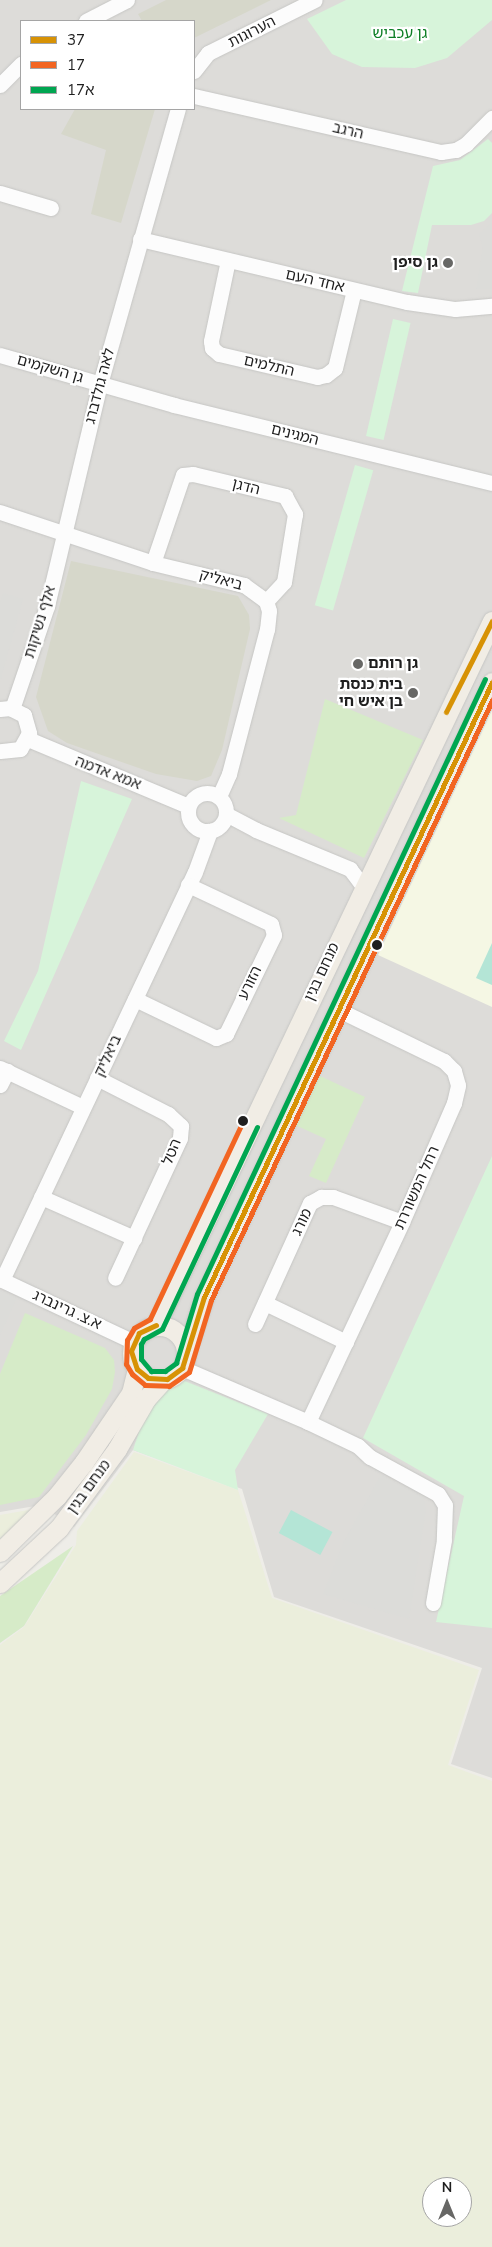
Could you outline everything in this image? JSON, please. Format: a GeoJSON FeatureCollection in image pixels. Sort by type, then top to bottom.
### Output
{"type":"FeatureCollection","features":[{"type":"Feature","properties":{"kind":"main road","name":"מנחם בגין"},"geometry":{"type":"LineString","coordinates":[[156,1325],[363,886],[492,621]]}},
{"type":"Feature","properties":{"kind":"main road","name":"מנחם בגין"},"geometry":{"type":"LineString","coordinates":[[186,1350],[204,1297],[492,682]]}},
{"type":"Feature","properties":{"kind":"main road"},"geometry":{"type":"LineString","coordinates":[[156,1325],[178,1333],[186,1350],[182,1368],[164,1379],[148,1378],[137,1369],[131,1351],[139,1333],[156,1325]]}},
{"type":"Feature","properties":{"kind":"main road","name":"מנחם בגין"},"geometry":{"type":"LineString","coordinates":[[0,1552],[57,1496],[84,1462],[131,1393],[137,1369]]}},
{"type":"Feature","properties":{"kind":"main road","name":"מנחם בגין"},"geometry":{"type":"LineString","coordinates":[[0,1583],[59,1528],[117,1449],[146,1399],[164,1379]]}},
{"type":"Feature","properties":{"kind":"street"},"geometry":{"type":"LineString","coordinates":[[88,20],[127,0]]}},
{"type":"Feature","properties":{"kind":"street","name":"הערוגות"},"geometry":{"type":"LineString","coordinates":[[195,70],[208,53],[315,0]]}},
{"type":"Feature","properties":{"kind":"street"},"geometry":{"type":"LineString","coordinates":[[0,85],[20,65]]}},
{"type":"Feature","properties":{"kind":"street","name":"הרגב"},"geometry":{"type":"LineString","coordinates":[[195,96],[441,152],[456,150],[466,144],[492,118]]}},
{"type":"Feature","properties":{"kind":"street"},"geometry":{"type":"LineString","coordinates":[[140,239],[178,110]]}},
{"type":"Feature","properties":{"kind":"street"},"geometry":{"type":"LineString","coordinates":[[0,193],[51,208]]}},
{"type":"Feature","properties":{"kind":"street","name":"אחד העם"},"geometry":{"type":"LineString","coordinates":[[140,239],[406,302],[455,309],[492,306]]}},
{"type":"Feature","properties":{"kind":"street","name":"לאה גולדברג"},"geometry":{"type":"LineString","coordinates":[[63,535],[100,384],[140,239]]}},
{"type":"Feature","properties":{"kind":"street","name":"התלמים"},"geometry":{"type":"LineString","coordinates":[[228,260],[211,341],[212,348],[219,354],[317,377],[326,375],[335,368],[354,290]]}},
{"type":"Feature","properties":{"kind":"street","name":"גן השקמים"},"geometry":{"type":"LineString","coordinates":[[0,355],[100,384]]}},
{"type":"Feature","properties":{"kind":"street","name":"המגינים"},"geometry":{"type":"LineString","coordinates":[[100,384],[174,405],[492,483]]}},
{"type":"Feature","properties":{"kind":"street","name":"הדגן"},"geometry":{"type":"LineString","coordinates":[[153,563],[183,475],[194,474],[285,496],[296,514],[284,582],[266,601]]}},
{"type":"Feature","properties":{"kind":"street","name":"ביאליק"},"geometry":{"type":"LineString","coordinates":[[0,512],[63,535],[153,563],[244,584],[266,601]]}},
{"type":"Feature","properties":{"kind":"street","name":"אלף נשיקות"},"geometry":{"type":"LineString","coordinates":[[6,709],[47,606],[63,535]]}},
{"type":"Feature","properties":{"kind":"street"},"geometry":{"type":"LineString","coordinates":[[219,823],[219,796],[229,774],[266,629],[269,611],[266,601]]}},
{"type":"Feature","properties":{"kind":"street"},"geometry":{"type":"LineString","coordinates":[[0,753],[20,749],[28,739],[28,721],[6,709]]}},
{"type":"Feature","properties":{"kind":"street","name":"אמא אדמה"},"geometry":{"type":"LineString","coordinates":[[28,739],[188,806]]}},
{"type":"Feature","properties":{"kind":"street"},"geometry":{"type":"LineString","coordinates":[[219,796],[201,793],[188,806],[192,824],[219,823],[256,830],[350,869],[363,886]]}},
{"type":"Feature","properties":{"kind":"street","name":"ביאליק"},"geometry":{"type":"LineString","coordinates":[[1,1279],[219,823]]}},
{"type":"Feature","properties":{"kind":"street"},"geometry":{"type":"LineString","coordinates":[[350,869],[374,864]]}},
{"type":"Feature","properties":{"kind":"street","name":"הזורע"},"geometry":{"type":"LineString","coordinates":[[135,999],[216,1038],[226,1034],[274,935],[271,924],[188,885]]}},
{"type":"Feature","properties":{"kind":"street","name":"רחל המשוררת"},"geometry":{"type":"LineString","coordinates":[[308,1422],[402,1222],[454,1102],[456,1078],[444,1061],[339,1010]]}},
{"type":"Feature","properties":{"kind":"street"},"geometry":{"type":"LineString","coordinates":[[0,1086],[3,1069],[84,1107]]}},
{"type":"Feature","properties":{"kind":"street","name":"הטל"},"geometry":{"type":"LineString","coordinates":[[98,1078],[168,1114],[181,1126],[180,1138],[116,1278]]}},
{"type":"Feature","properties":{"kind":"street"},"geometry":{"type":"LineString","coordinates":[[41,1197],[134,1238]]}},
{"type":"Feature","properties":{"kind":"street","name":"מורג"},"geometry":{"type":"LineString","coordinates":[[255,1324],[310,1203],[321,1197],[333,1197],[402,1222]]}},
{"type":"Feature","properties":{"kind":"street","name":"א.צ. גרינברג"},"geometry":{"type":"LineString","coordinates":[[1,1279],[134,1342]]}},
{"type":"Feature","properties":{"kind":"street"},"geometry":{"type":"LineString","coordinates":[[265,1303],[346,1342]]}},
{"type":"Feature","properties":{"kind":"street"},"geometry":{"type":"LineString","coordinates":[[182,1368],[308,1422],[358,1446],[370,1457],[438,1494],[445,1505],[444,1540],[433,1603]]}},
{"type":"Feature","properties":{"kind":"shaded area"},"geometry":{"type":"Polygon","coordinates":[[[0,0],[492,0],[492,1778],[451,1764],[482,1668],[274,1597],[242,1489],[133,1450],[74,1527],[41,1505],[0,1512],[0,0]]]}},
{"type":"Feature","properties":{"kind":"shaded area"},"geometry":{"type":"Polygon","coordinates":[[[166,0],[271,0],[195,38],[195,20],[141,20],[138,14],[166,0]]]}},
{"type":"Feature","properties":{"kind":"shaded area"},"geometry":{"type":"Polygon","coordinates":[[[74,110],[155,110],[121,223],[91,214],[106,150],[61,134],[74,110]]]}},
{"type":"Feature","properties":{"kind":"shaded area"},"geometry":{"type":"Polygon","coordinates":[[[492,222],[492,289],[476,289],[483,248],[479,234],[492,222]]]}},
{"type":"Feature","properties":{"kind":"shaded area"},"geometry":{"type":"Polygon","coordinates":[[[71,561],[238,596],[249,615],[250,629],[222,750],[211,776],[197,781],[156,774],[67,743],[48,731],[36,697],[71,561]]]}},
{"type":"Feature","properties":{"kind":"shaded area"},"geometry":{"type":"Polygon","coordinates":[[[3,593],[23,599],[0,682],[0,602],[3,593]]]}},
{"type":"Feature","properties":{"kind":"shaded area"},"geometry":{"type":"Polygon","coordinates":[[[492,710],[492,1007],[378,955],[492,710]]]}},
{"type":"Feature","properties":{"kind":"shaded area"},"geometry":{"type":"Polygon","coordinates":[[[0,1290],[17,1298],[0,1335],[0,1290]]]}},
{"type":"Feature","properties":{"kind":"shaded area"},"geometry":{"type":"Polygon","coordinates":[[[134,1452],[238,1490],[272,1598],[479,1670],[448,1765],[492,1781],[492,2247],[0,2247],[0,1645],[24,1627],[76,1545],[77,1531],[134,1452]]]}},
{"type":"Feature","properties":{"kind":"shaded area"},"geometry":{"type":"Polygon","coordinates":[[[381,1475],[423,1496],[426,1509],[409,1619],[323,1594],[343,1543],[381,1475]]]}},
{"type":"Feature","properties":{"kind":"shaded area"},"geometry":{"type":"Polygon","coordinates":[[[34,1509],[0,1539],[0,1515],[34,1509]]]}},
{"type":"Feature","properties":{"kind":"green space","name":"גן עכביש"},"geometry":{"type":"Polygon","coordinates":[[[346,0],[492,0],[492,20],[447,58],[415,68],[362,67],[332,54],[307,19],[346,0]]]}},
{"type":"Feature","properties":{"kind":"green space"},"geometry":{"type":"Polygon","coordinates":[[[488,139],[492,143],[492,213],[484,221],[471,225],[432,225],[418,293],[402,291],[433,166],[460,160],[488,139]]]}},
{"type":"Feature","properties":{"kind":"green space"},"geometry":{"type":"Polygon","coordinates":[[[393,319],[411,323],[384,440],[366,436],[393,319]]]}},
{"type":"Feature","properties":{"kind":"green space"},"geometry":{"type":"Polygon","coordinates":[[[355,465],[373,470],[333,611],[315,605],[355,465]]]}},
{"type":"Feature","properties":{"kind":"green space"},"geometry":{"type":"Polygon","coordinates":[[[325,699],[423,740],[364,858],[279,818],[296,815],[325,699]]]}},
{"type":"Feature","properties":{"kind":"green space"},"geometry":{"type":"Polygon","coordinates":[[[81,781],[132,799],[21,1050],[4,1041],[38,971],[81,781]]]}},
{"type":"Feature","properties":{"kind":"green space"},"geometry":{"type":"Polygon","coordinates":[[[492,943],[492,985],[476,978],[492,943]]]}},
{"type":"Feature","properties":{"kind":"green space"},"geometry":{"type":"Polygon","coordinates":[[[318,1075],[365,1097],[326,1183],[309,1176],[326,1139],[295,1125],[318,1075]]]}},
{"type":"Feature","properties":{"kind":"green space"},"geometry":{"type":"Polygon","coordinates":[[[492,1156],[492,1628],[436,1622],[464,1496],[363,1438],[492,1156]]]}},
{"type":"Feature","properties":{"kind":"green space"},"geometry":{"type":"Polygon","coordinates":[[[25,1313],[105,1348],[114,1360],[115,1372],[112,1389],[86,1435],[39,1497],[0,1505],[0,1374],[25,1313]]]}},
{"type":"Feature","properties":{"kind":"green space"},"geometry":{"type":"Polygon","coordinates":[[[182,1380],[268,1414],[235,1470],[238,1490],[133,1450],[144,1416],[161,1390],[182,1380]]]}},
{"type":"Feature","properties":{"kind":"green space"},"geometry":{"type":"Polygon","coordinates":[[[291,1510],[332,1532],[320,1555],[279,1533],[291,1510]]]}},
{"type":"Feature","properties":{"kind":"green space"},"geometry":{"type":"Polygon","coordinates":[[[73,1546],[24,1626],[0,1643],[0,1596],[73,1546]]]}},
{"type":"Feature","properties":{"kind":"transit line","name":"37"},"geometry":{"type":"LineString","coordinates":[[446,712],[492,621]]}},
{"type":"Feature","properties":{"kind":"transit line","name":"17א"},"geometry":{"type":"LineString","coordinates":[[257,1127],[162,1329],[144,1339],[141,1344],[141,1359],[151,1371],[165,1371],[176,1363],[197,1294],[485,679]]}},
{"type":"Feature","properties":{"kind":"transit line","name":"37"},"geometry":{"type":"LineString","coordinates":[[156,1325],[139,1333],[131,1351],[137,1369],[148,1378],[167,1379],[182,1368],[204,1297],[492,682]]}},
{"type":"Feature","properties":{"kind":"transit line","name":"17"},"geometry":{"type":"LineString","coordinates":[[243,1121],[150,1319],[134,1328],[127,1340],[126,1364],[132,1374],[145,1385],[169,1386],[189,1372],[211,1300],[492,700]]}},
{"type":"Feature","properties":{"kind":"place","name":"גן סיפן"},"geometry":{"type":"Point","coordinates":[448,263]}},
{"type":"Feature","properties":{"kind":"place","name":"גן רותם"},"geometry":{"type":"Point","coordinates":[358,664]}},
{"type":"Feature","properties":{"kind":"place","name":"בית כנסת בן איש חי"},"geometry":{"type":"Point","coordinates":[413,693]}}]}
